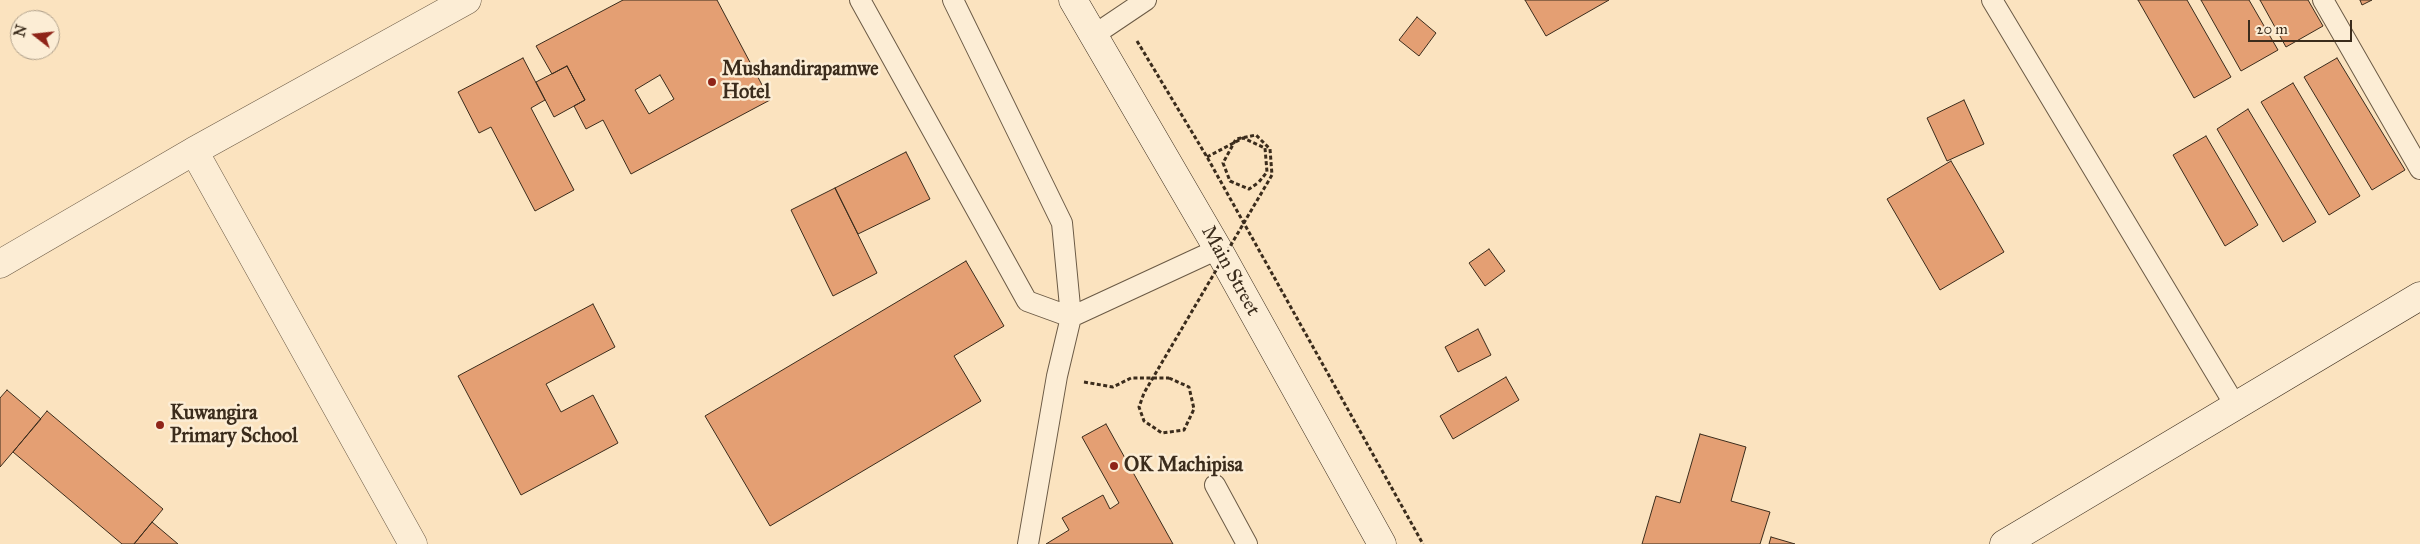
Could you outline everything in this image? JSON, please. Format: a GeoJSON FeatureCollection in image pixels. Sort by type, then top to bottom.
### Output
{"type":"FeatureCollection","features":[{"type":"Feature","properties":{"kind":"street"},"geometry":{"type":"LineString","coordinates":[[0,264],[194,151],[467,0]]}},
{"type":"Feature","properties":{"kind":"street","name":"Main Street"},"geometry":{"type":"LineString","coordinates":[[1073,0],[1218,249],[1382,544]]}},
{"type":"Feature","properties":{"kind":"street"},"geometry":{"type":"LineString","coordinates":[[194,151],[414,544]]}},
{"type":"Feature","properties":{"kind":"street"},"geometry":{"type":"LineString","coordinates":[[2004,544],[2420,296]]}},
{"type":"Feature","properties":{"kind":"lane"},"geometry":{"type":"LineString","coordinates":[[860,0],[1027,301],[1071,317],[1218,249]]}},
{"type":"Feature","properties":{"kind":"lane"},"geometry":{"type":"LineString","coordinates":[[953,0],[1062,223],[1071,317],[1057,376],[1028,544]]}},
{"type":"Feature","properties":{"kind":"lane"},"geometry":{"type":"LineString","coordinates":[[1094,35],[1146,0]]}},
{"type":"Feature","properties":{"kind":"lane"},"geometry":{"type":"LineString","coordinates":[[1992,0],[2235,405]]}},
{"type":"Feature","properties":{"kind":"lane"},"geometry":{"type":"LineString","coordinates":[[2323,0],[2420,169]]}},
{"type":"Feature","properties":{"kind":"lane"},"geometry":{"type":"LineString","coordinates":[[1214,485],[1247,544]]}},
{"type":"Feature","properties":{"kind":"path"},"geometry":{"type":"LineString","coordinates":[[1122,16],[1207,157],[1423,544]]}},
{"type":"Feature","properties":{"kind":"path"},"geometry":{"type":"LineString","coordinates":[[1057,376],[1113,387],[1131,378],[1169,378],[1189,387],[1194,409],[1184,430],[1162,433],[1144,421],[1139,407],[1144,393],[1272,175],[1270,149],[1256,135],[1236,139],[1224,163],[1230,181],[1249,189],[1258,183],[1267,172],[1265,148],[1243,138],[1207,157]]}},
{"type":"Feature","properties":{"kind":"building","name":"Mushandirapamwe Hotel"},"geometry":{"type":"Polygon","coordinates":[[[623,0],[717,0],[770,100],[631,174],[603,120],[586,129],[574,106],[585,100],[567,66],[552,74],[536,46],[623,0]],[[660,75],[635,90],[649,114],[674,99],[660,75]]]}},
{"type":"Feature","properties":{"kind":"building"},"geometry":{"type":"Polygon","coordinates":[[[1525,0],[1609,0],[1546,36],[1525,0]]]}},
{"type":"Feature","properties":{"kind":"building"},"geometry":{"type":"Polygon","coordinates":[[[2138,0],[2187,0],[2231,77],[2194,98],[2138,0]]]}},
{"type":"Feature","properties":{"kind":"building"},"geometry":{"type":"Polygon","coordinates":[[[2201,0],[2249,0],[2278,50],[2241,71],[2201,0]]]}},
{"type":"Feature","properties":{"kind":"building"},"geometry":{"type":"Polygon","coordinates":[[[2260,0],[2308,0],[2323,26],[2286,47],[2260,0]]]}},
{"type":"Feature","properties":{"kind":"building"},"geometry":{"type":"Polygon","coordinates":[[[2360,0],[2372,0],[2362,5],[2360,0]]]}},
{"type":"Feature","properties":{"kind":"building"},"geometry":{"type":"Polygon","coordinates":[[[1417,17],[1436,33],[1419,56],[1399,40],[1417,17]]]}},
{"type":"Feature","properties":{"kind":"building"},"geometry":{"type":"Polygon","coordinates":[[[523,58],[545,100],[531,108],[574,190],[535,211],[491,127],[479,133],[458,92],[523,58]]]}},
{"type":"Feature","properties":{"kind":"building"},"geometry":{"type":"Polygon","coordinates":[[[2337,58],[2405,170],[2372,190],[2304,77],[2337,58]]]}},
{"type":"Feature","properties":{"kind":"building"},"geometry":{"type":"Polygon","coordinates":[[[567,66],[585,100],[554,117],[536,82],[567,66]]]}},
{"type":"Feature","properties":{"kind":"building"},"geometry":{"type":"Polygon","coordinates":[[[2293,83],[2360,196],[2329,215],[2261,102],[2293,83]]]}},
{"type":"Feature","properties":{"kind":"building"},"geometry":{"type":"Polygon","coordinates":[[[1964,100],[1984,144],[1947,161],[1927,118],[1964,100]]]}},
{"type":"Feature","properties":{"kind":"building"},"geometry":{"type":"Polygon","coordinates":[[[2248,109],[2316,222],[2283,242],[2217,129],[2248,109]]]}},
{"type":"Feature","properties":{"kind":"building"},"geometry":{"type":"Polygon","coordinates":[[[2206,136],[2258,225],[2225,246],[2173,155],[2206,136]]]}},
{"type":"Feature","properties":{"kind":"building"},"geometry":{"type":"Polygon","coordinates":[[[906,152],[930,199],[858,234],[835,188],[906,152]]]}},
{"type":"Feature","properties":{"kind":"building"},"geometry":{"type":"Polygon","coordinates":[[[1951,161],[2004,252],[1940,290],[1887,199],[1951,161]]]}},
{"type":"Feature","properties":{"kind":"building"},"geometry":{"type":"Polygon","coordinates":[[[835,188],[877,273],[833,296],[791,210],[835,188]]]}},
{"type":"Feature","properties":{"kind":"building"},"geometry":{"type":"Polygon","coordinates":[[[1489,249],[1505,271],[1485,286],[1469,263],[1489,249]]]}},
{"type":"Feature","properties":{"kind":"building"},"geometry":{"type":"Polygon","coordinates":[[[966,261],[1004,326],[954,356],[981,401],[770,526],[705,416],[966,261]]]}},
{"type":"Feature","properties":{"kind":"building"},"geometry":{"type":"Polygon","coordinates":[[[593,304],[615,347],[546,384],[561,412],[593,395],[618,443],[521,495],[458,376],[593,304]]]}},
{"type":"Feature","properties":{"kind":"building"},"geometry":{"type":"Polygon","coordinates":[[[1478,329],[1491,355],[1458,372],[1445,347],[1478,329]]]}},
{"type":"Feature","properties":{"kind":"building"},"geometry":{"type":"Polygon","coordinates":[[[1506,377],[1519,400],[1453,439],[1440,416],[1506,377]]]}},
{"type":"Feature","properties":{"kind":"building"},"geometry":{"type":"Polygon","coordinates":[[[7,390],[41,419],[0,467],[0,398],[7,390]]]}},
{"type":"Feature","properties":{"kind":"building"},"geometry":{"type":"Polygon","coordinates":[[[47,411],[163,509],[134,544],[122,544],[13,452],[47,411]]]}},
{"type":"Feature","properties":{"kind":"building","name":"OK Machipisa"},"geometry":{"type":"Polygon","coordinates":[[[1106,424],[1173,544],[1046,544],[1069,530],[1062,518],[1103,495],[1110,509],[1119,503],[1082,437],[1106,424]]]}},
{"type":"Feature","properties":{"kind":"building"},"geometry":{"type":"Polygon","coordinates":[[[1700,434],[1746,447],[1731,501],[1770,512],[1760,544],[1642,544],[1656,496],[1680,503],[1700,434]]]}},
{"type":"Feature","properties":{"kind":"building"},"geometry":{"type":"Polygon","coordinates":[[[152,522],[178,544],[134,544],[152,522]]]}},
{"type":"Feature","properties":{"kind":"building"},"geometry":{"type":"Polygon","coordinates":[[[1771,537],[1795,544],[1769,544],[1771,537]]]}},
{"type":"Feature","properties":{"kind":"place","name":"Mushandirapamwe Hotel"},"geometry":{"type":"Point","coordinates":[712,82]}},
{"type":"Feature","properties":{"kind":"place","name":"Kuwangira Primary School"},"geometry":{"type":"Point","coordinates":[160,425]}},
{"type":"Feature","properties":{"kind":"place","name":"OK Machipisa"},"geometry":{"type":"Point","coordinates":[1114,466]}}]}
